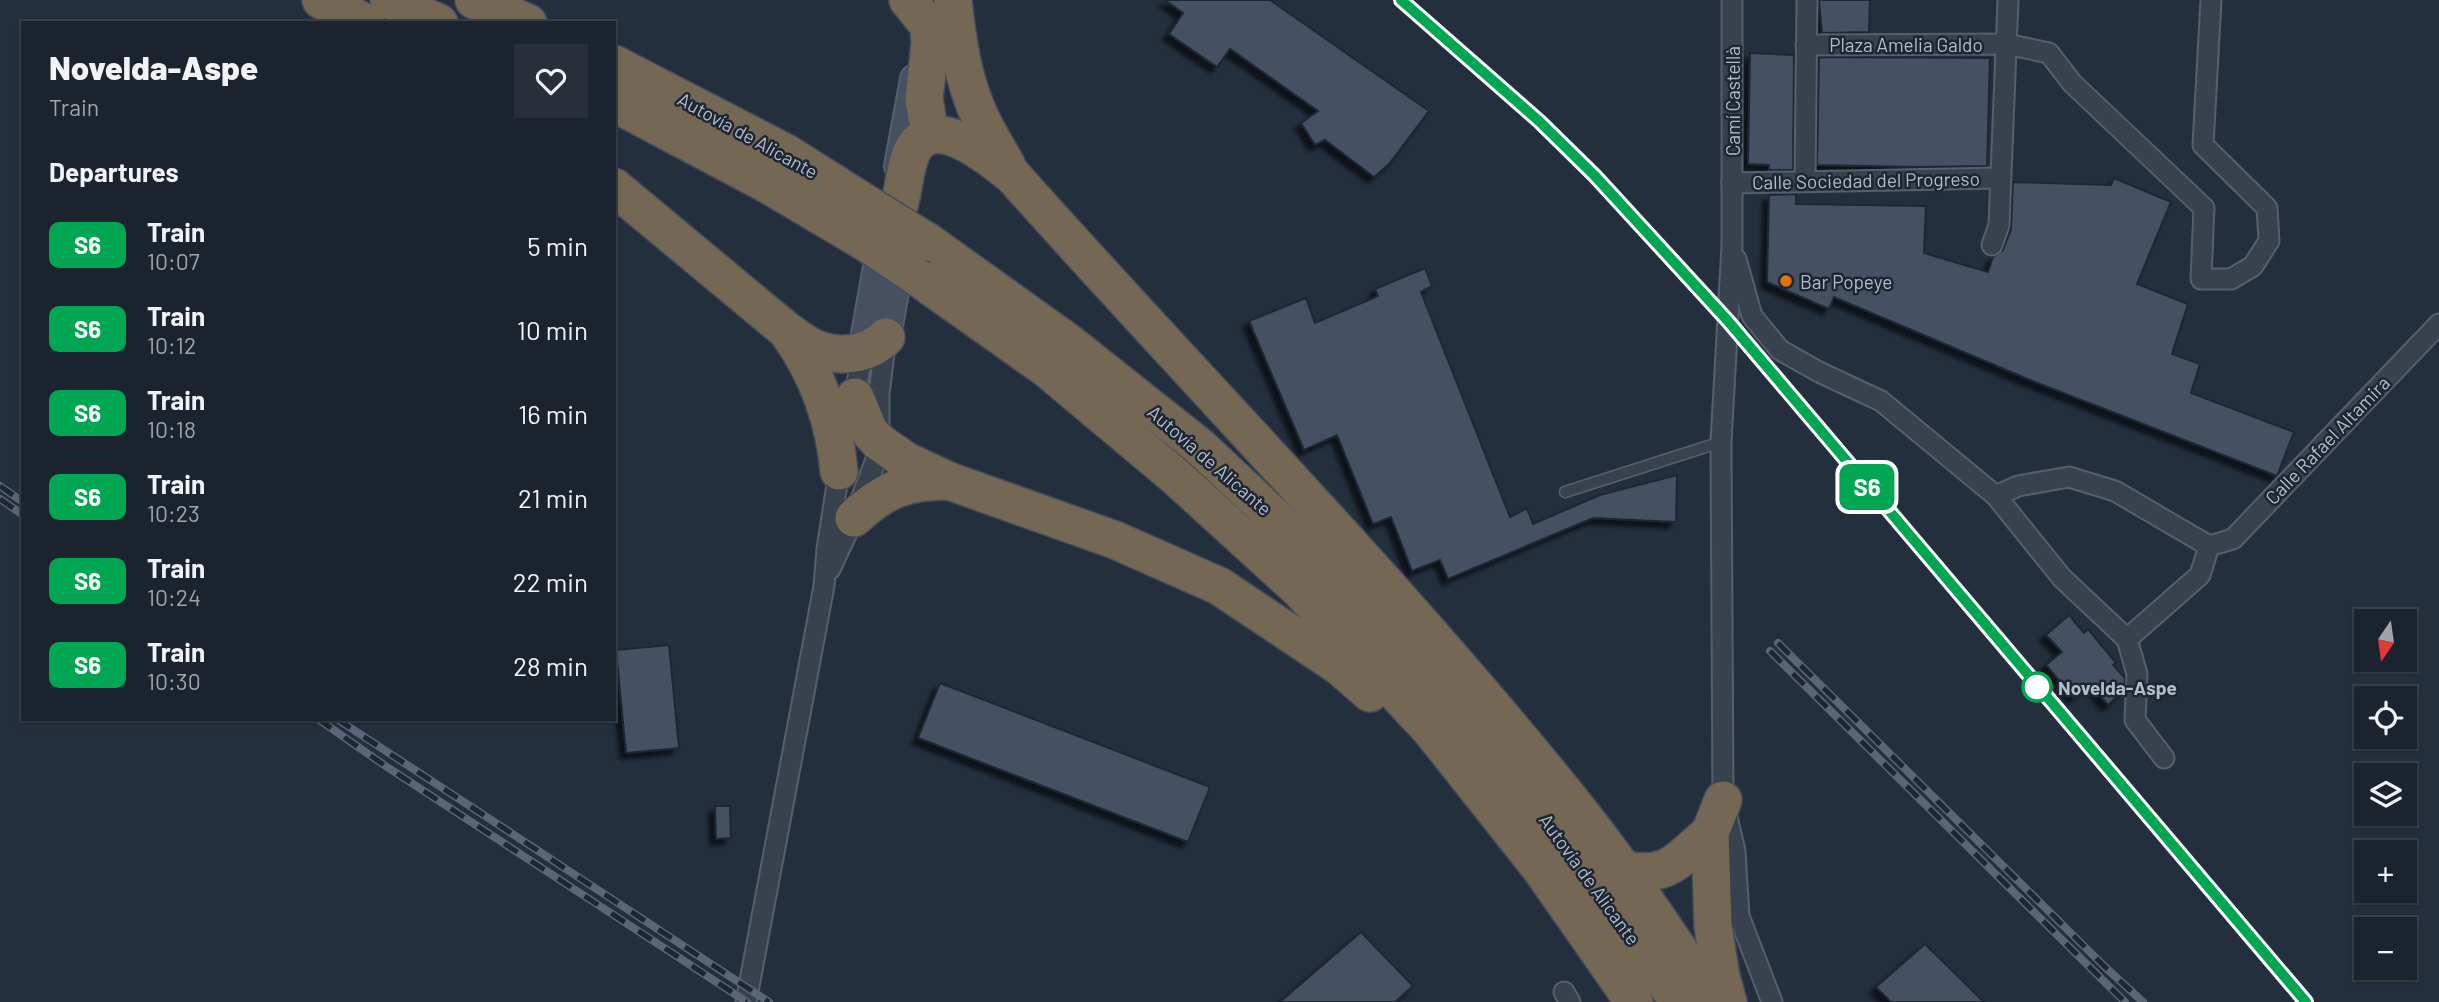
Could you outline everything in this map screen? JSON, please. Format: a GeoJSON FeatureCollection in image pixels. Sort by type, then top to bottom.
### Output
{"type":"FeatureCollection","features":[{"type":"Feature","properties":{"kind":"highway"},"geometry":{"type":"LineString","coordinates":[[321,0],[362,21]]}},
{"type":"Feature","properties":{"kind":"highway"},"geometry":{"type":"LineString","coordinates":[[389,0],[435,21]]}},
{"type":"Feature","properties":{"kind":"highway"},"geometry":{"type":"LineString","coordinates":[[474,0],[523,21]]}},
{"type":"Feature","properties":{"kind":"highway"},"geometry":{"type":"LineString","coordinates":[[875,227],[900,202],[912,152],[924,129],[924,91],[932,4]]}},
{"type":"Feature","properties":{"kind":"highway"},"geometry":{"type":"LineString","coordinates":[[932,4],[956,35],[980,117],[1013,176]]}},
{"type":"Feature","properties":{"kind":"highway","name":"Autovía de Alicante"},"geometry":{"type":"LineString","coordinates":[[616,65],[786,153],[875,227],[920,279],[1047,369],[1176,477],[1300,590],[1430,729],[1541,869],[1634,1002]]}},
{"type":"Feature","properties":{"kind":"highway","name":"Autovía de Alicante"},"geometry":{"type":"LineString","coordinates":[[616,104],[745,172],[875,227],[928,242],[1069,343],[1200,447],[1326,565],[1440,686],[1573,851],[1679,1002]]}},
{"type":"Feature","properties":{"kind":"highway"},"geometry":{"type":"LineString","coordinates":[[924,129],[976,147],[1013,176],[1429,633],[1577,808],[1714,1002]]}},
{"type":"Feature","properties":{"kind":"highway"},"geometry":{"type":"LineString","coordinates":[[616,189],[786,330],[813,348],[852,354],[875,344]]}},
{"type":"Feature","properties":{"kind":"highway"},"geometry":{"type":"LineString","coordinates":[[786,330],[803,353],[826,404],[836,438],[839,471]]}},
{"type":"Feature","properties":{"kind":"highway"},"geometry":{"type":"LineString","coordinates":[[855,397],[863,422],[879,442],[906,461],[949,481],[1115,540],[1219,586],[1339,666],[1395,715],[1430,729]]}},
{"type":"Feature","properties":{"kind":"highway"},"geometry":{"type":"LineString","coordinates":[[854,517],[878,497],[903,485],[923,481],[949,481]]}},
{"type":"Feature","properties":{"kind":"highway"},"geometry":{"type":"LineString","coordinates":[[1621,869],[1642,873],[1668,869],[1716,816]]}},
{"type":"Feature","properties":{"kind":"highway"},"geometry":{"type":"LineString","coordinates":[[1716,816],[1713,926],[1728,1002]]}},
{"type":"Feature","properties":{"kind":"street","name":"Camí Castellà"},"geometry":{"type":"LineString","coordinates":[[1732,0],[1732,245]]}},
{"type":"Feature","properties":{"kind":"street"},"geometry":{"type":"LineString","coordinates":[[1805,181],[1807,0]]}},
{"type":"Feature","properties":{"kind":"street"},"geometry":{"type":"LineString","coordinates":[[1993,245],[1999,225],[2008,0]]}},
{"type":"Feature","properties":{"kind":"street","name":"Plaza Amelia Galdo"},"geometry":{"type":"LineString","coordinates":[[1806,45],[2006,44],[2049,53],[2072,83],[2204,208],[2201,279],[2231,279],[2253,266],[2269,241],[2267,208],[2203,145],[2211,0]]}},
{"type":"Feature","properties":{"kind":"street"},"geometry":{"type":"LineString","coordinates":[[824,586],[876,459],[879,442],[879,394],[875,344],[875,227],[932,4]]}},
{"type":"Feature","properties":{"kind":"street"},"geometry":{"type":"LineString","coordinates":[[747,1002],[824,586],[839,471],[855,397],[875,344],[924,129]]}},
{"type":"Feature","properties":{"kind":"street","name":"Calle Sociedad del Progreso"},"geometry":{"type":"LineString","coordinates":[[1732,183],[2000,178]]}},
{"type":"Feature","properties":{"kind":"street"},"geometry":{"type":"LineString","coordinates":[[1732,245],[1721,442],[1716,816],[1735,851],[1739,916],[1772,1002]]}},
{"type":"Feature","properties":{"kind":"street"},"geometry":{"type":"LineString","coordinates":[[1732,245],[1752,316],[1780,350],[1818,372],[1881,401],[1996,496],[2062,578],[2127,639],[2137,674],[2135,720],[2164,758]]}},
{"type":"Feature","properties":{"kind":"street","name":"Calle Rafael Altamira"},"geometry":{"type":"LineString","coordinates":[[2209,546],[2233,539],[2439,324]]}},
{"type":"Feature","properties":{"kind":"street"},"geometry":{"type":"LineString","coordinates":[[1996,496],[2018,486],[2069,477],[2115,491],[2209,546],[2200,575],[2127,639]]}},
{"type":"Feature","properties":{"kind":"lane"},"geometry":{"type":"LineString","coordinates":[[1565,492],[1721,442]]}},
{"type":"Feature","properties":{"kind":"building"},"geometry":{"type":"Polygon","coordinates":[[[1165,0],[1270,0],[1429,111],[1389,164],[1374,177],[1325,140],[1315,145],[1301,123],[1318,111],[1230,49],[1217,67],[1169,34],[1183,13],[1165,0]]]}},
{"type":"Feature","properties":{"kind":"building"},"geometry":{"type":"Polygon","coordinates":[[[1819,0],[1870,0],[1869,32],[1822,33],[1819,0]]]}},
{"type":"Feature","properties":{"kind":"building"},"geometry":{"type":"Polygon","coordinates":[[[1750,53],[1794,55],[1793,170],[1769,170],[1769,165],[1748,164],[1750,53]]]}},
{"type":"Feature","properties":{"kind":"building"},"geometry":{"type":"Polygon","coordinates":[[[1819,57],[1990,58],[1987,166],[1817,165],[1819,57]]]}},
{"type":"Feature","properties":{"kind":"building"},"geometry":{"type":"Polygon","coordinates":[[[2114,178],[2171,202],[2137,284],[2188,304],[2172,354],[2200,364],[2191,393],[2294,432],[2277,476],[2030,380],[1834,297],[1829,309],[1767,282],[1769,195],[1796,194],[1796,204],[1926,206],[1924,253],[1988,272],[1993,257],[2003,250],[2011,229],[2013,182],[2111,185],[2114,178]]]}},
{"type":"Feature","properties":{"kind":"building"},"geometry":{"type":"Polygon","coordinates":[[[1425,268],[1432,286],[1421,292],[1510,517],[1527,508],[1533,524],[1600,495],[1677,475],[1676,522],[1593,518],[1448,579],[1440,560],[1412,571],[1391,517],[1373,524],[1337,435],[1304,450],[1249,321],[1306,298],[1315,323],[1378,296],[1375,289],[1425,268]]]}},
{"type":"Feature","properties":{"kind":"building"},"geometry":{"type":"Polygon","coordinates":[[[2069,615],[2084,633],[2088,629],[2125,678],[2124,690],[2108,705],[2090,684],[2074,698],[2046,665],[2062,652],[2046,635],[2069,615]]]}},
{"type":"Feature","properties":{"kind":"building"},"geometry":{"type":"Polygon","coordinates":[[[669,645],[679,748],[626,753],[616,650],[669,645]]]}},
{"type":"Feature","properties":{"kind":"building"},"geometry":{"type":"Polygon","coordinates":[[[940,683],[1210,787],[1188,842],[918,738],[940,683]]]}},
{"type":"Feature","properties":{"kind":"building"},"geometry":{"type":"Polygon","coordinates":[[[715,806],[730,806],[731,838],[716,839],[715,806]]]}},
{"type":"Feature","properties":{"kind":"building"},"geometry":{"type":"Polygon","coordinates":[[[1361,932],[1413,986],[1395,1002],[1280,1002],[1361,932]]]}},
{"type":"Feature","properties":{"kind":"building"},"geometry":{"type":"Polygon","coordinates":[[[1925,944],[1984,1002],[1891,1002],[1876,987],[1925,944]]]}},
{"type":"Feature","properties":{"kind":"railway"},"geometry":{"type":"LineString","coordinates":[[1401,0],[1540,122],[1595,176],[1728,321],[2306,1002]]}},
{"type":"Feature","properties":{"kind":"railway"},"geometry":{"type":"LineString","coordinates":[[0,486],[21,501]]}},
{"type":"Feature","properties":{"kind":"railway"},"geometry":{"type":"LineString","coordinates":[[0,499],[21,514]]}},
{"type":"Feature","properties":{"kind":"railway"},"geometry":{"type":"LineString","coordinates":[[1778,643],[2143,1002]]}},
{"type":"Feature","properties":{"kind":"railway"},"geometry":{"type":"LineString","coordinates":[[1770,651],[2125,1002]]}},
{"type":"Feature","properties":{"kind":"railway"},"geometry":{"type":"LineString","coordinates":[[321,721],[747,1002]]}},
{"type":"Feature","properties":{"kind":"railway"},"geometry":{"type":"LineString","coordinates":[[340,721],[769,1002]]}},
{"type":"Feature","properties":{"kind":"train","name":"S6"},"geometry":{"type":"LineString","coordinates":[[1401,0],[1540,122],[1595,176],[1728,321],[2306,1002]]}},
{"type":"Feature","properties":{"kind":"place","name":"Bar Popeye"},"geometry":{"type":"Point","coordinates":[1786,281]}},
{"type":"Feature","properties":{"kind":"place","name":"Novelda-Aspe"},"geometry":{"type":"Point","coordinates":[2037,687]}}]}
